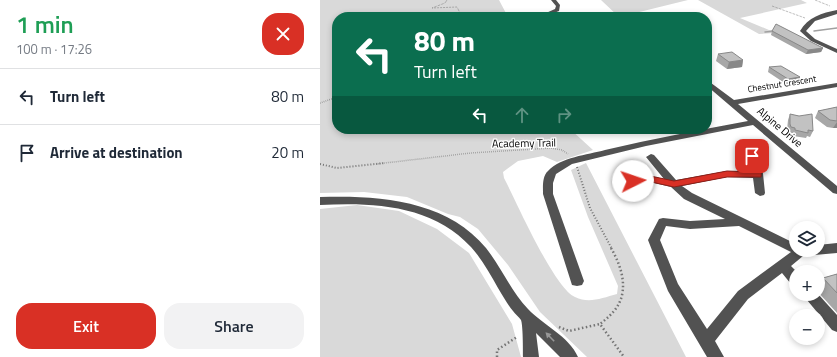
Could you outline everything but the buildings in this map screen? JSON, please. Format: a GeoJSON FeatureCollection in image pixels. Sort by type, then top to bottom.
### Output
{"type":"FeatureCollection","features":[{"type":"Feature","properties":{"kind":"street"},"geometry":{"type":"LineString","coordinates":[[552,12],[557,10],[558,6],[553,0]]}},
{"type":"Feature","properties":{"kind":"street"},"geometry":{"type":"LineString","coordinates":[[837,12],[820,17],[806,25],[803,31],[813,40],[837,52]]}},
{"type":"Feature","properties":{"kind":"street","name":"Chestnut Crescent"},"geometry":{"type":"LineString","coordinates":[[731,103],[837,85]]}},
{"type":"Feature","properties":{"kind":"street","name":"Alpine Drive"},"geometry":{"type":"LineString","coordinates":[[712,86],[837,191]]}},
{"type":"Feature","properties":{"kind":"street"},"geometry":{"type":"LineString","coordinates":[[712,130],[755,122]]}},
{"type":"Feature","properties":{"kind":"street"},"geometry":{"type":"LineString","coordinates":[[577,281],[551,207],[547,188],[549,178],[555,169],[574,161],[646,143],[693,134]]}},
{"type":"Feature","properties":{"kind":"street"},"geometry":{"type":"LineString","coordinates":[[746,148],[758,164],[760,194]]}},
{"type":"Feature","properties":{"kind":"street"},"geometry":{"type":"LineString","coordinates":[[651,156],[674,184],[688,196],[789,246]]}},
{"type":"Feature","properties":{"kind":"street"},"geometry":{"type":"LineString","coordinates":[[626,184],[641,177],[674,184],[727,174],[758,175]]}},
{"type":"Feature","properties":{"kind":"street"},"geometry":{"type":"LineString","coordinates":[[320,201],[357,199],[390,203],[429,214],[456,228],[475,244],[528,320],[541,328],[570,357]]}},
{"type":"Feature","properties":{"kind":"street"},"geometry":{"type":"LineString","coordinates":[[716,357],[673,286],[654,240],[663,222],[690,225],[740,222]]}},
{"type":"Feature","properties":{"kind":"street"},"geometry":{"type":"LineString","coordinates":[[825,249],[837,248]]}},
{"type":"Feature","properties":{"kind":"street"},"geometry":{"type":"LineString","coordinates":[[706,341],[743,295],[783,265],[791,257]]}},
{"type":"Feature","properties":{"kind":"street"},"geometry":{"type":"LineString","coordinates":[[783,265],[789,272]]}},
{"type":"Feature","properties":{"kind":"street"},"geometry":{"type":"LineString","coordinates":[[815,301],[837,325]]}},
{"type":"Feature","properties":{"kind":"street"},"geometry":{"type":"LineString","coordinates":[[528,320],[531,357]]}},
{"type":"Feature","properties":{"kind":"path"},"geometry":{"type":"LineString","coordinates":[[447,0],[445,3],[432,8],[457,7],[460,12]]}},
{"type":"Feature","properties":{"kind":"path"},"geometry":{"type":"LineString","coordinates":[[815,0],[830,6]]}},
{"type":"Feature","properties":{"kind":"path"},"geometry":{"type":"LineString","coordinates":[[772,6],[807,19]]}},
{"type":"Feature","properties":{"kind":"path"},"geometry":{"type":"LineString","coordinates":[[320,103],[332,99]]}},
{"type":"Feature","properties":{"kind":"path","name":"Academy Trail"},"geometry":{"type":"LineString","coordinates":[[320,164],[337,168],[471,153],[550,148],[562,150],[574,161]]}},
{"type":"Feature","properties":{"kind":"path"},"geometry":{"type":"LineString","coordinates":[[557,326],[569,331],[600,324],[620,306],[624,293],[623,278],[619,261],[590,208],[574,161]]}},
{"type":"Feature","properties":{"kind":"path"},"geometry":{"type":"LineString","coordinates":[[600,324],[624,357]]}},
{"type":"Feature","properties":{"kind":"path"},"geometry":{"type":"LineString","coordinates":[[497,357],[497,350],[522,335]]}},
{"type":"Feature","properties":{"kind":"shaded area"},"geometry":{"type":"Polygon","coordinates":[[[320,0],[499,0],[505,12],[332,12],[332,134],[575,134],[593,150],[557,162],[543,156],[518,161],[503,172],[504,178],[526,223],[546,261],[566,290],[575,297],[585,300],[601,299],[617,294],[618,286],[588,217],[571,170],[586,163],[686,357],[587,357],[540,312],[508,265],[478,229],[460,217],[448,214],[407,197],[364,192],[320,193],[320,0]]]}},
{"type":"Feature","properties":{"kind":"shaded area"},"geometry":{"type":"Polygon","coordinates":[[[601,0],[688,0],[639,12],[614,12],[601,0]]]}},
{"type":"Feature","properties":{"kind":"shaded area"},"geometry":{"type":"Polygon","coordinates":[[[698,0],[801,0],[807,3],[740,18],[769,30],[788,30],[790,32],[759,34],[698,0]]]}},
{"type":"Feature","properties":{"kind":"shaded area"},"geometry":{"type":"Polygon","coordinates":[[[357,205],[399,211],[437,229],[469,253],[512,324],[521,357],[320,357],[320,209],[357,205]]]}},
{"type":"Feature","properties":{"kind":"waterway"},"geometry":{"type":"LineString","coordinates":[[814,31],[837,28]]}},
{"type":"Feature","properties":{"kind":"waterway"},"geometry":{"type":"LineString","coordinates":[[765,32],[775,31]]}},
{"type":"Feature","properties":{"kind":"route"},"geometry":{"type":"LineString","coordinates":[[633,181],[641,177],[674,184],[727,174],[758,175],[758,164],[752,156]]}}]}
